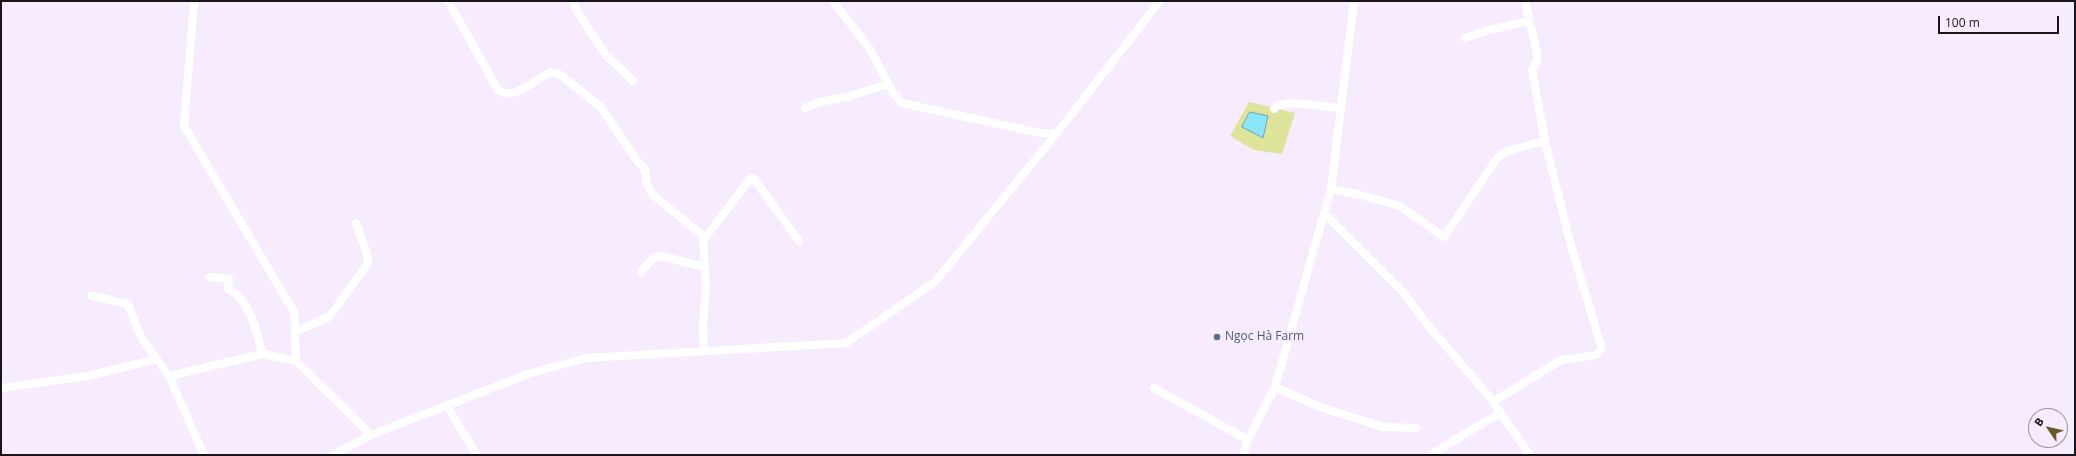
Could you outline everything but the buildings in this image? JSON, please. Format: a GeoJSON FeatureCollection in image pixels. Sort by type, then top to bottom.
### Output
{"type":"FeatureCollection","features":[{"type":"Feature","properties":{"kind":"street"},"geometry":{"type":"LineString","coordinates":[[194,1],[184,126],[294,312],[296,361]]}},
{"type":"Feature","properties":{"kind":"street"},"geometry":{"type":"LineString","coordinates":[[448,1],[498,90],[505,94],[511,93],[526,87],[550,72],[559,74],[601,107],[635,158],[644,168],[646,173],[646,182],[652,194],[695,228],[704,239],[704,351]]}},
{"type":"Feature","properties":{"kind":"street"},"geometry":{"type":"LineString","coordinates":[[573,1],[577,11],[606,55],[633,81]]}},
{"type":"Feature","properties":{"kind":"street"},"geometry":{"type":"LineString","coordinates":[[833,1],[870,49],[888,84],[902,103],[1040,133],[1056,134]]}},
{"type":"Feature","properties":{"kind":"street"},"geometry":{"type":"LineString","coordinates":[[333,455],[371,435],[528,374],[586,358],[846,343],[935,282],[1056,134],[1160,1]]}},
{"type":"Feature","properties":{"kind":"street"},"geometry":{"type":"LineString","coordinates":[[1243,455],[1248,440],[1275,387],[1325,214],[1331,189],[1354,1]]}},
{"type":"Feature","properties":{"kind":"street"},"geometry":{"type":"LineString","coordinates":[[1494,402],[1561,360],[1596,355],[1602,349],[1570,242],[1545,141],[1532,70],[1537,61],[1537,53],[1525,1]]}},
{"type":"Feature","properties":{"kind":"street"},"geometry":{"type":"LineString","coordinates":[[1466,38],[1489,30],[1529,21]]}},
{"type":"Feature","properties":{"kind":"street"},"geometry":{"type":"LineString","coordinates":[[805,108],[820,102],[850,96],[888,84]]}},
{"type":"Feature","properties":{"kind":"street"},"geometry":{"type":"LineString","coordinates":[[1274,110],[1278,105],[1294,103],[1342,108]]}},
{"type":"Feature","properties":{"kind":"street"},"geometry":{"type":"LineString","coordinates":[[1331,189],[1361,195],[1400,206],[1444,237],[1498,157],[1507,151],[1545,141]]}},
{"type":"Feature","properties":{"kind":"street"},"geometry":{"type":"LineString","coordinates":[[704,239],[751,178],[754,179],[799,242]]}},
{"type":"Feature","properties":{"kind":"street"},"geometry":{"type":"LineString","coordinates":[[1325,214],[1403,292],[1427,324],[1494,402],[1530,455]]}},
{"type":"Feature","properties":{"kind":"street"},"geometry":{"type":"LineString","coordinates":[[295,332],[329,317],[367,265],[368,257],[356,223]]}},
{"type":"Feature","properties":{"kind":"street"},"geometry":{"type":"LineString","coordinates":[[641,272],[653,258],[661,256],[705,267]]}},
{"type":"Feature","properties":{"kind":"street"},"geometry":{"type":"LineString","coordinates":[[209,277],[229,279],[228,289],[233,291],[249,311],[263,354]]}},
{"type":"Feature","properties":{"kind":"street"},"geometry":{"type":"LineString","coordinates":[[92,296],[128,304],[140,337],[169,376],[204,455]]}},
{"type":"Feature","properties":{"kind":"street"},"geometry":{"type":"LineString","coordinates":[[169,376],[263,354],[296,361],[371,435]]}},
{"type":"Feature","properties":{"kind":"street"},"geometry":{"type":"LineString","coordinates":[[1,388],[88,376],[157,359]]}},
{"type":"Feature","properties":{"kind":"street"},"geometry":{"type":"LineString","coordinates":[[1275,387],[1320,407],[1383,427],[1416,428]]}},
{"type":"Feature","properties":{"kind":"street"},"geometry":{"type":"LineString","coordinates":[[1154,388],[1248,440]]}},
{"type":"Feature","properties":{"kind":"street"},"geometry":{"type":"LineString","coordinates":[[447,406],[477,455]]}},
{"type":"Feature","properties":{"kind":"street"},"geometry":{"type":"LineString","coordinates":[[1431,455],[1502,413]]}},
{"type":"Feature","properties":{"kind":"green space"},"geometry":{"type":"Polygon","coordinates":[[[1249,102],[1295,113],[1282,154],[1254,150],[1230,136],[1249,102]]]}},
{"type":"Feature","properties":{"kind":"water"},"geometry":{"type":"Polygon","coordinates":[[[1250,112],[1268,116],[1263,138],[1242,127],[1250,112]]]}},
{"type":"Feature","properties":{"kind":"place","name":"Ngọc Hà Farm"},"geometry":{"type":"Point","coordinates":[1217,337]}}]}
